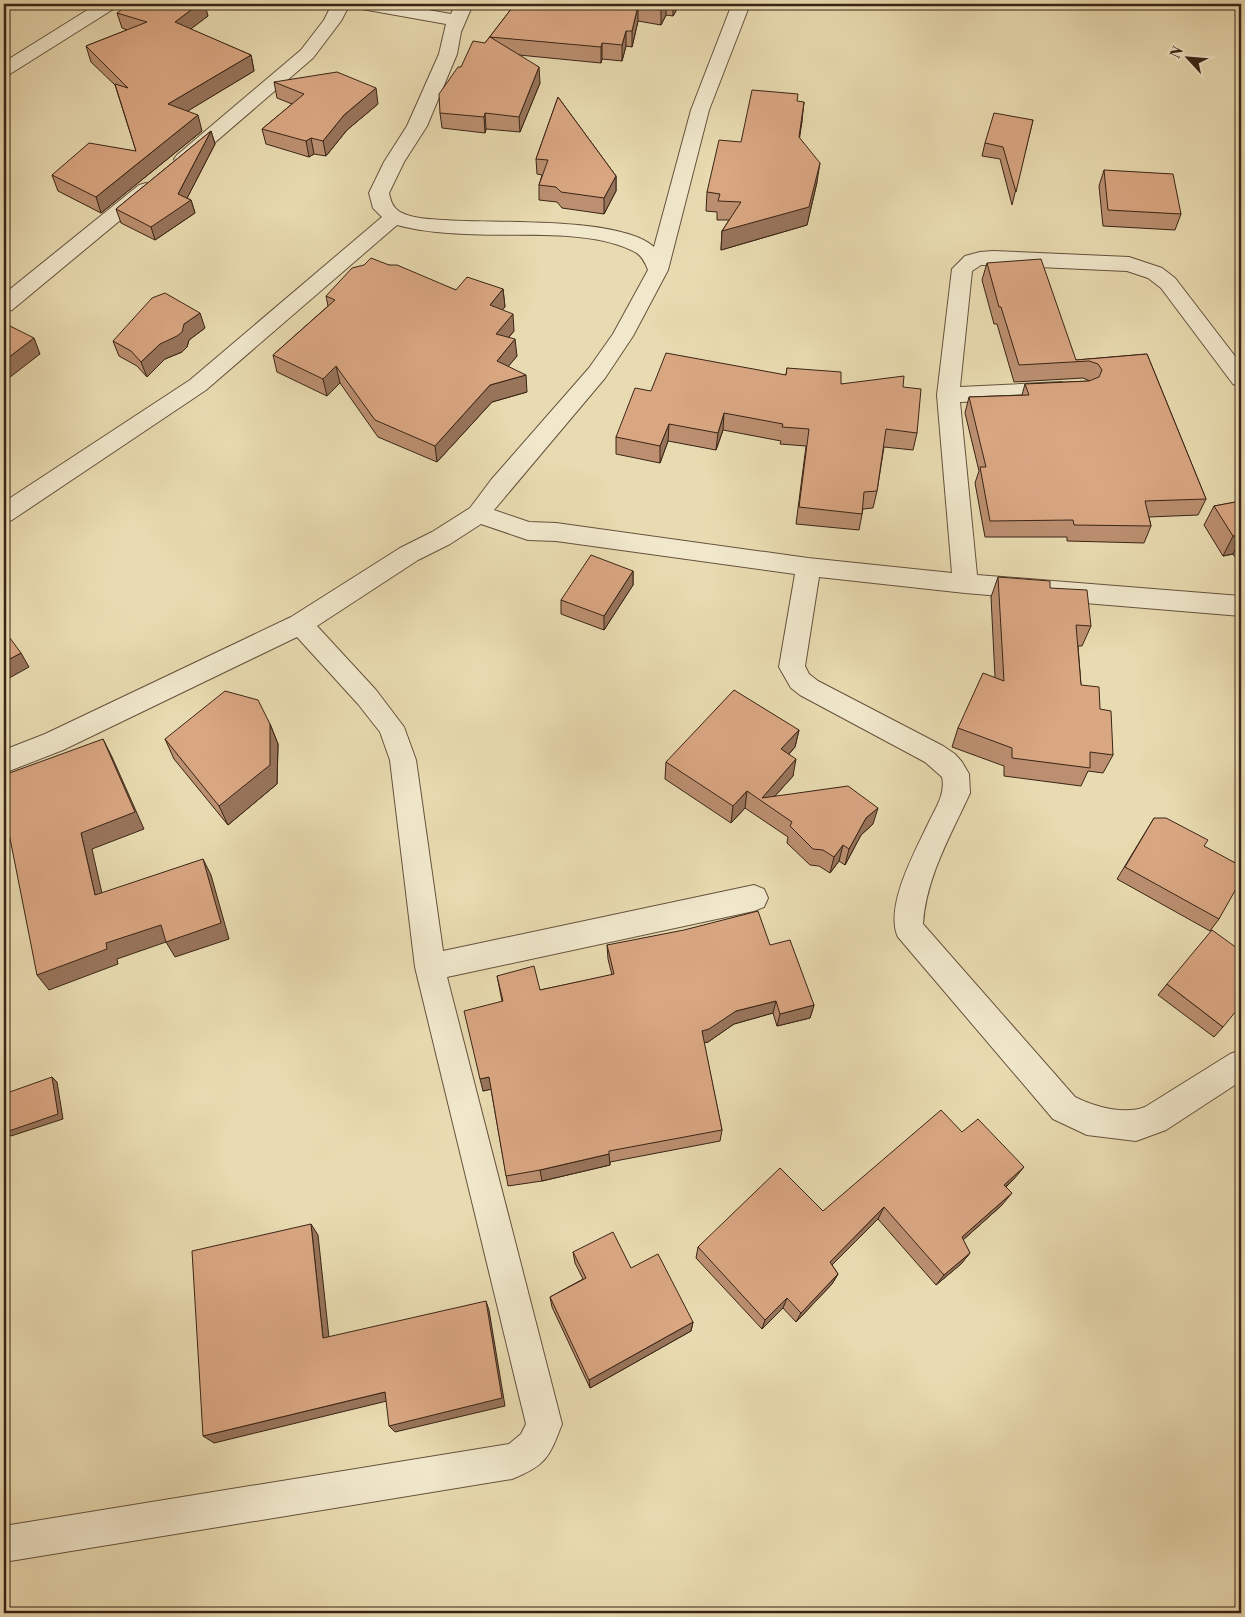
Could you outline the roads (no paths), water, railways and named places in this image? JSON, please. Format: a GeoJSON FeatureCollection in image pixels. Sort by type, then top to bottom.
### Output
{"type":"FeatureCollection","features":[{"type":"Feature","properties":{"kind":"street"},"geometry":{"type":"LineString","coordinates":[[4,70],[109,4]]}},
{"type":"Feature","properties":{"kind":"street"},"geometry":{"type":"LineString","coordinates":[[4,305],[164,175],[308,54],[332,21],[341,4]]}},
{"type":"Feature","properties":{"kind":"street"},"geometry":{"type":"LineString","coordinates":[[362,4],[421,13],[460,12],[448,54],[417,126],[394,162],[379,193],[383,208],[394,217],[417,224],[464,228],[580,232],[616,237],[643,248],[654,258],[658,270]]}},
{"type":"Feature","properties":{"kind":"street"},"geometry":{"type":"LineString","coordinates":[[4,762],[54,742],[300,624],[409,554],[441,538],[478,514],[499,486],[597,373],[622,336],[658,270],[700,110],[741,4]]}},
{"type":"Feature","properties":{"kind":"street"},"geometry":{"type":"LineString","coordinates":[[4,514],[198,385],[394,217]]}},
{"type":"Feature","properties":{"kind":"street"},"geometry":{"type":"LineString","coordinates":[[966,584],[948,396],[962,269],[968,262],[978,258],[1128,264],[1155,273],[1168,283],[1241,379]]}},
{"type":"Feature","properties":{"kind":"street"},"geometry":{"type":"LineString","coordinates":[[948,396],[1083,388]]}},
{"type":"Feature","properties":{"kind":"street"},"geometry":{"type":"LineString","coordinates":[[478,514],[528,531],[556,532],[808,567],[966,584],[1241,606]]}},
{"type":"Feature","properties":{"kind":"street"},"geometry":{"type":"LineString","coordinates":[[808,567],[792,667],[800,681],[809,688],[934,754],[955,771],[958,781],[956,793],[915,889],[908,913],[908,928],[1064,1108],[1088,1120],[1136,1126],[1155,1119],[1241,1064]]}},
{"type":"Feature","properties":{"kind":"street"},"geometry":{"type":"LineString","coordinates":[[4,1544],[512,1461],[528,1455],[538,1440],[544,1424],[430,967],[403,760],[391,727],[300,624]]}},
{"type":"Feature","properties":{"kind":"street"},"geometry":{"type":"LineString","coordinates":[[430,967],[754,898]]}}]}
